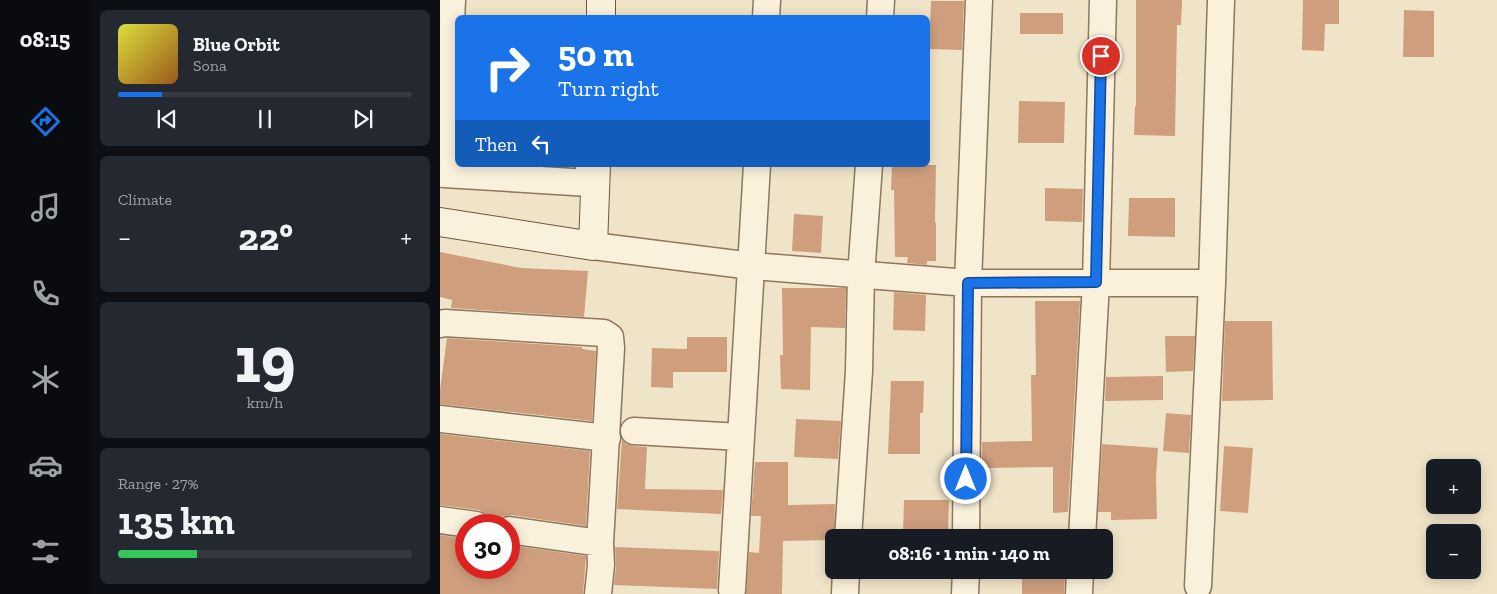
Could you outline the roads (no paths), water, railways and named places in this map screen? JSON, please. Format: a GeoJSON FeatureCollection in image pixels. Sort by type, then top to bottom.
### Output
{"type":"FeatureCollection","features":[{"type":"Feature","properties":{"kind":"street"},"geometry":{"type":"LineString","coordinates":[[452,0],[445,51],[442,174],[589,183],[589,167]]}},
{"type":"Feature","properties":{"kind":"street"},"geometry":{"type":"LineString","coordinates":[[593,15],[594,0]]}},
{"type":"Feature","properties":{"kind":"street"},"geometry":{"type":"LineString","coordinates":[[601,0],[601,15]]}},
{"type":"Feature","properties":{"kind":"street"},"geometry":{"type":"LineString","coordinates":[[766,15],[767,0]]}},
{"type":"Feature","properties":{"kind":"street"},"geometry":{"type":"LineString","coordinates":[[880,15],[881,0]]}},
{"type":"Feature","properties":{"kind":"street"},"geometry":{"type":"LineString","coordinates":[[966,529],[968,283],[979,0]]}},
{"type":"Feature","properties":{"kind":"street"},"geometry":{"type":"LineString","coordinates":[[1082,529],[1096,282],[1103,0]]}},
{"type":"Feature","properties":{"kind":"street"},"geometry":{"type":"LineString","coordinates":[[1198,586],[1212,283],[1221,0]]}},
{"type":"Feature","properties":{"kind":"street"},"geometry":{"type":"LineString","coordinates":[[593,246],[596,167]]}},
{"type":"Feature","properties":{"kind":"street"},"geometry":{"type":"LineString","coordinates":[[732,590],[757,167]]}},
{"type":"Feature","properties":{"kind":"street"},"geometry":{"type":"LineString","coordinates":[[849,529],[859,371],[861,275],[869,167]]}},
{"type":"Feature","properties":{"kind":"street"},"geometry":{"type":"LineString","coordinates":[[440,222],[593,246],[752,266],[861,275],[968,283],[1212,283]]}},
{"type":"Feature","properties":{"kind":"street"},"geometry":{"type":"LineString","coordinates":[[440,324],[604,333],[610,338],[607,438],[598,594]]}},
{"type":"Feature","properties":{"kind":"street"},"geometry":{"type":"LineString","coordinates":[[440,419],[607,438]]}},
{"type":"Feature","properties":{"kind":"street"},"geometry":{"type":"LineString","coordinates":[[634,430],[741,436]]}},
{"type":"Feature","properties":{"kind":"street"},"geometry":{"type":"LineString","coordinates":[[440,520],[455,522]]}},
{"type":"Feature","properties":{"kind":"street"},"geometry":{"type":"LineString","coordinates":[[520,532],[600,543]]}},
{"type":"Feature","properties":{"kind":"street"},"geometry":{"type":"LineString","coordinates":[[845,594],[846,579]]}},
{"type":"Feature","properties":{"kind":"street"},"geometry":{"type":"LineString","coordinates":[[965,594],[966,579]]}},
{"type":"Feature","properties":{"kind":"street"},"geometry":{"type":"LineString","coordinates":[[1079,594],[1080,579]]}}]}
